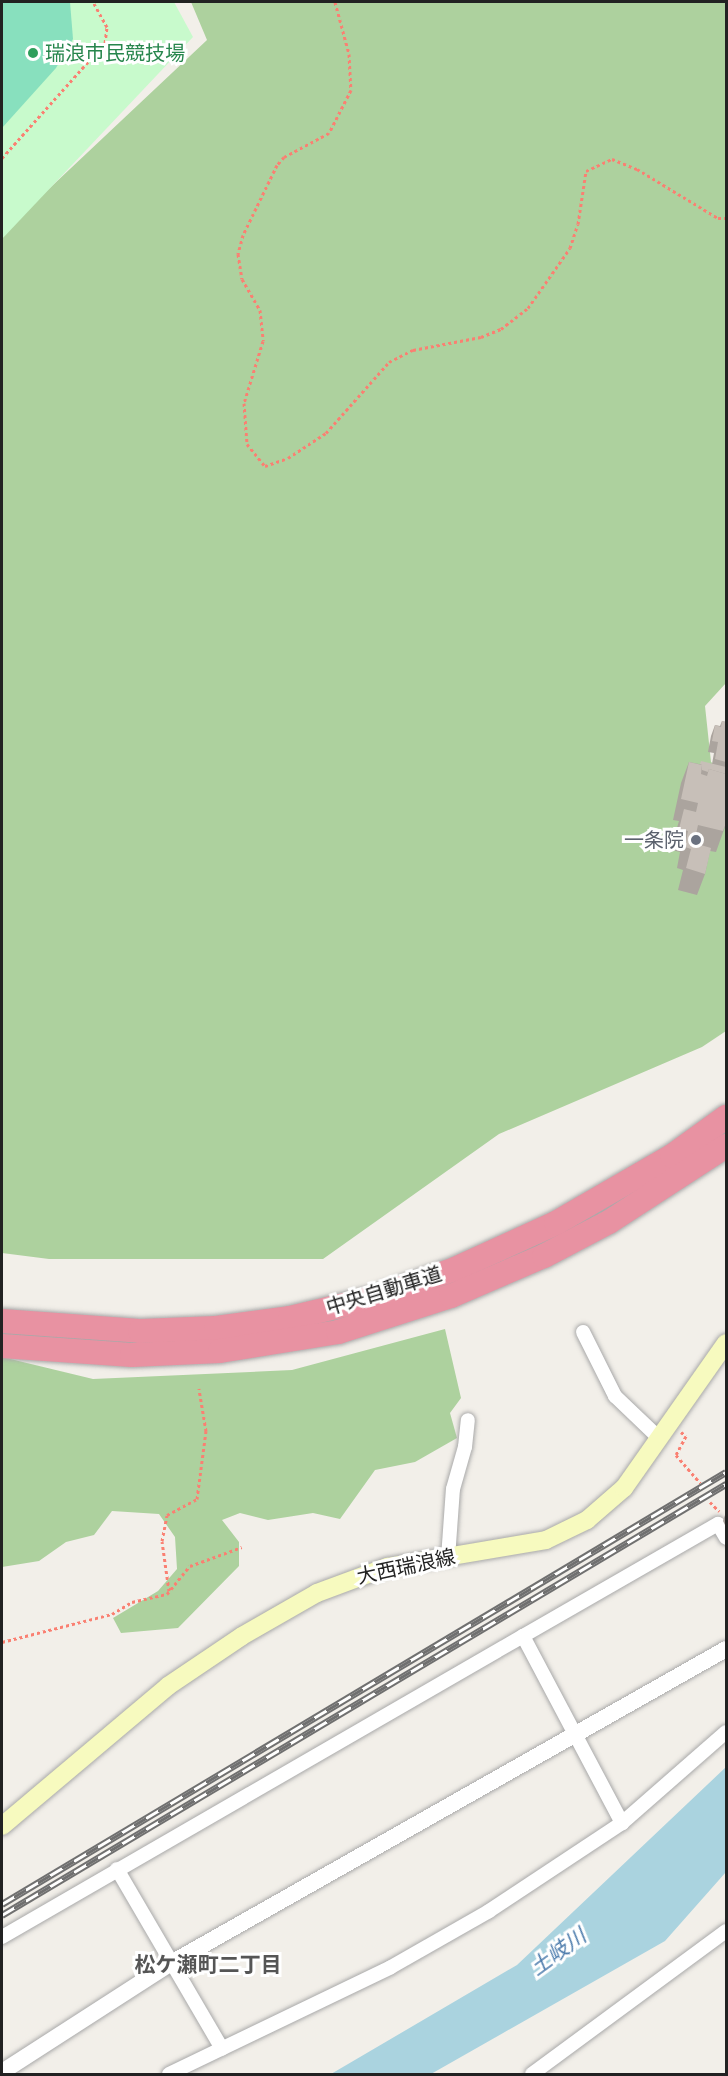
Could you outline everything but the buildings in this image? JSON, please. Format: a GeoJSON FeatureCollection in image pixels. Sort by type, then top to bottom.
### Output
{"type":"FeatureCollection","features":[{"type":"Feature","properties":{"kind":"highway","name":"中央自動車道"},"geometry":{"type":"LineString","coordinates":[[2,1321],[140,1331],[216,1328],[290,1318],[373,1298],[455,1269],[556,1223],[672,1156],[726,1117]]}},
{"type":"Feature","properties":{"kind":"highway","name":"中央自動車道"},"geometry":{"type":"LineString","coordinates":[[2,1346],[132,1355],[220,1351],[338,1332],[451,1296],[544,1256],[609,1222],[726,1146]]}},
{"type":"Feature","properties":{"kind":"main road","name":"大西瑞浪線"},"geometry":{"type":"LineString","coordinates":[[2,1826],[168,1686],[242,1636],[352,1578],[387,1567],[546,1540],[586,1520],[624,1488],[726,1343]]}},
{"type":"Feature","properties":{"kind":"street"},"geometry":{"type":"LineString","coordinates":[[583,1332],[615,1396],[659,1438]]}},
{"type":"Feature","properties":{"kind":"street"},"geometry":{"type":"LineString","coordinates":[[448,1558],[453,1489],[465,1447],[468,1420]]}},
{"type":"Feature","properties":{"kind":"street"},"geometry":{"type":"LineString","coordinates":[[2,1937],[718,1524],[726,1538]]}},
{"type":"Feature","properties":{"kind":"street"},"geometry":{"type":"LineString","coordinates":[[523,1636],[622,1823]]}},
{"type":"Feature","properties":{"kind":"street"},"geometry":{"type":"LineString","coordinates":[[2,2072],[173,1962],[726,1649]]}},
{"type":"Feature","properties":{"kind":"street"},"geometry":{"type":"LineString","coordinates":[[169,2074],[391,1967],[489,1911],[622,1823],[726,1732]]}},
{"type":"Feature","properties":{"kind":"street"},"geometry":{"type":"LineString","coordinates":[[117,1869],[222,2049]]}},
{"type":"Feature","properties":{"kind":"street"},"geometry":{"type":"LineString","coordinates":[[532,2074],[550,2071],[726,1931]]}},
{"type":"Feature","properties":{"kind":"path"},"geometry":{"type":"LineString","coordinates":[[2,158],[105,43],[107,27],[93,2]]}},
{"type":"Feature","properties":{"kind":"path"},"geometry":{"type":"LineString","coordinates":[[335,2],[349,54],[351,90],[348,100],[329,133],[284,157],[277,165],[243,235],[238,254],[242,279],[260,310],[263,341],[244,403],[247,444],[265,465],[288,458],[326,433],[389,362],[413,350],[481,337],[501,329],[528,308],[570,248],[579,224],[586,171],[612,159],[637,170],[718,218],[726,218]]}},
{"type":"Feature","properties":{"kind":"path"},"geometry":{"type":"LineString","coordinates":[[170,1591],[162,1541],[166,1515],[197,1499],[206,1431],[199,1389]]}},
{"type":"Feature","properties":{"kind":"path"},"geometry":{"type":"LineString","coordinates":[[670,1423],[686,1436],[676,1455],[700,1483]]}},
{"type":"Feature","properties":{"kind":"path"},"geometry":{"type":"LineString","coordinates":[[719,1511],[724,1508]]}},
{"type":"Feature","properties":{"kind":"path"},"geometry":{"type":"LineString","coordinates":[[2,1642],[111,1614],[132,1602],[170,1591],[190,1566],[242,1547]]}},
{"type":"Feature","properties":{"kind":"green space"},"geometry":{"type":"Polygon","coordinates":[[[2,2],[174,2],[193,37],[2,239],[2,2]]]}},
{"type":"Feature","properties":{"kind":"green space","name":"瑞浪市民競技場"},"geometry":{"type":"Polygon","coordinates":[[[2,2],[70,2],[73,39],[56,68],[2,128],[2,2]]]}},
{"type":"Feature","properties":{"kind":"green space"},"geometry":{"type":"Polygon","coordinates":[[[191,2],[726,2],[726,683],[705,706],[711,762],[726,773],[726,1031],[702,1047],[499,1134],[323,1259],[49,1259],[2,1253],[2,233],[207,40],[191,2]]]}},
{"type":"Feature","properties":{"kind":"green space"},"geometry":{"type":"Polygon","coordinates":[[[445,1329],[461,1398],[450,1413],[457,1438],[415,1462],[375,1470],[340,1519],[313,1513],[268,1520],[240,1513],[222,1520],[239,1542],[239,1566],[178,1628],[121,1633],[113,1618],[158,1591],[177,1569],[175,1537],[159,1514],[112,1511],[94,1535],[66,1542],[39,1561],[2,1567],[2,1357],[93,1379],[292,1370],[445,1329]]]}},
{"type":"Feature","properties":{"kind":"water","name":"土岐川"},"geometry":{"type":"Polygon","coordinates":[[[726,1767],[726,1872],[665,1941],[431,2074],[331,2074],[517,1965],[726,1767]]]}},
{"type":"Feature","properties":{"kind":"railway"},"geometry":{"type":"LineString","coordinates":[[2,1904],[726,1472]]}},
{"type":"Feature","properties":{"kind":"railway"},"geometry":{"type":"LineString","coordinates":[[2,1915],[726,1484]]}},
{"type":"Feature","properties":{"kind":"place","name":"瑞浪市民競技場"},"geometry":{"type":"Point","coordinates":[33,53]}},
{"type":"Feature","properties":{"kind":"place","name":"一条院"},"geometry":{"type":"Point","coordinates":[696,840]}},
{"type":"Feature","properties":{"kind":"district","name":"松ケ瀬町二丁目"},"geometry":{"type":"Point","coordinates":[208,1965]}}]}
